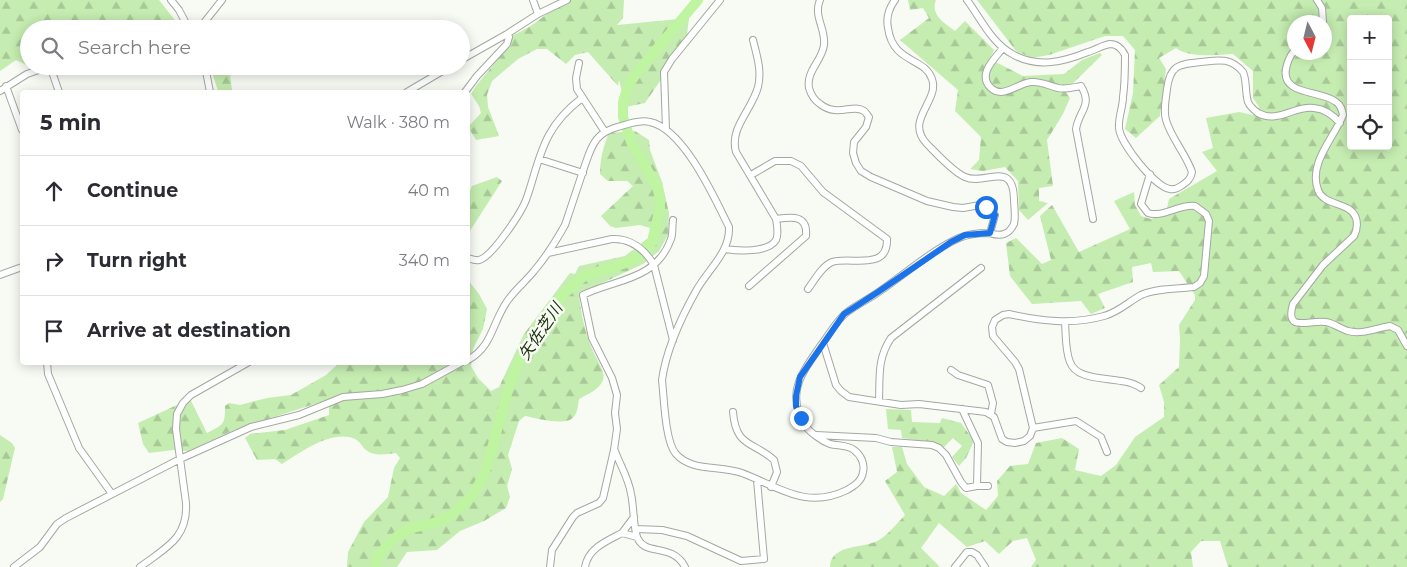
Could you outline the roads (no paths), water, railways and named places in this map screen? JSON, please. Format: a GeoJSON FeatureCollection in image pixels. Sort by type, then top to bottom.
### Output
{"type":"FeatureCollection","features":[{"type":"Feature","properties":{"kind":"street"},"geometry":{"type":"LineString","coordinates":[[171,0],[184,20]]}},
{"type":"Feature","properties":{"kind":"street"},"geometry":{"type":"LineString","coordinates":[[206,20],[222,0]]}},
{"type":"Feature","properties":{"kind":"street"},"geometry":{"type":"LineString","coordinates":[[533,0],[538,14]]}},
{"type":"Feature","properties":{"kind":"street"},"geometry":{"type":"LineString","coordinates":[[470,55],[538,14],[566,0]]}},
{"type":"Feature","properties":{"kind":"street"},"geometry":{"type":"LineString","coordinates":[[666,129],[664,72],[672,59],[720,0]]}},
{"type":"Feature","properties":{"kind":"street"},"geometry":{"type":"LineString","coordinates":[[820,0],[817,13],[824,35],[824,48],[810,75],[809,86],[811,95],[827,109],[834,111],[857,109],[864,111],[868,117],[866,127],[854,142],[853,153],[861,171],[927,201],[954,207],[980,205],[986,207],[995,215],[990,233]]}},
{"type":"Feature","properties":{"kind":"street"},"geometry":{"type":"LineString","coordinates":[[470,359],[482,350],[504,305],[548,253],[565,225],[596,139],[604,132],[619,126],[636,122],[650,122],[666,129],[698,168],[729,227],[730,236],[725,249],[696,291],[666,359],[662,380],[669,443],[674,452],[685,462],[698,466],[728,469],[786,494],[808,498],[837,494],[858,483],[863,475],[864,468],[861,457],[854,449],[831,444],[815,435],[806,427],[801,418],[796,406],[796,387],[800,377],[844,314],[951,242],[965,235],[1004,234],[1011,229],[1015,222],[1014,192],[1012,185],[1007,179],[999,175],[983,179],[964,177],[924,142],[919,126],[920,116],[934,87],[932,78],[927,71],[897,51],[891,41],[887,21],[889,11],[895,0]]}},
{"type":"Feature","properties":{"kind":"street"},"geometry":{"type":"LineString","coordinates":[[967,0],[992,37],[1003,48],[1023,59],[1047,63],[1065,61],[1111,44],[1119,47],[1125,55],[1123,100],[1119,129],[1128,149],[1150,174],[1164,187],[1170,189],[1178,188],[1187,182],[1192,172],[1166,120],[1165,110],[1169,75],[1173,69],[1186,63],[1217,60],[1232,62],[1243,72],[1251,108],[1261,114],[1278,117],[1313,107],[1332,115],[1340,123]]}},
{"type":"Feature","properties":{"kind":"street"},"geometry":{"type":"LineString","coordinates":[[1317,0],[1322,8],[1322,15]]}},
{"type":"Feature","properties":{"kind":"street"},"geometry":{"type":"LineString","coordinates":[[466,90],[507,44],[509,37],[507,34]]}},
{"type":"Feature","properties":{"kind":"street"},"geometry":{"type":"LineString","coordinates":[[725,249],[756,250],[770,245],[776,240],[778,232],[776,219],[736,152],[734,136],[758,87],[760,69],[753,40]]}},
{"type":"Feature","properties":{"kind":"street"},"geometry":{"type":"LineString","coordinates":[[1003,48],[990,63],[986,71],[985,76],[992,90],[1000,92],[1030,82],[1042,82],[1060,89],[1081,86],[1085,93],[1087,100],[1077,121],[1076,129],[1092,220]]}},
{"type":"Feature","properties":{"kind":"street"},"geometry":{"type":"LineString","coordinates":[[1290,60],[1285,76],[1287,82],[1293,87],[1335,100],[1341,107],[1343,115],[1326,147],[1316,172],[1316,186],[1318,192],[1325,200],[1347,207],[1354,212],[1357,223],[1357,231],[1306,285],[1293,304],[1290,311],[1292,319],[1294,322],[1303,324],[1326,322],[1354,332],[1363,333],[1390,326],[1398,330],[1407,346]]}},
{"type":"Feature","properties":{"kind":"street"},"geometry":{"type":"LineString","coordinates":[[579,63],[576,78],[577,89],[604,132]]}},
{"type":"Feature","properties":{"kind":"street"},"geometry":{"type":"LineString","coordinates":[[0,91],[25,75]]}},
{"type":"Feature","properties":{"kind":"street"},"geometry":{"type":"LineString","coordinates":[[53,75],[58,90]]}},
{"type":"Feature","properties":{"kind":"street"},"geometry":{"type":"LineString","coordinates":[[206,75],[210,90]]}},
{"type":"Feature","properties":{"kind":"street"},"geometry":{"type":"LineString","coordinates":[[410,90],[436,75]]}},
{"type":"Feature","properties":{"kind":"street"},"geometry":{"type":"LineString","coordinates":[[6,86],[20,124]]}},
{"type":"Feature","properties":{"kind":"street"},"geometry":{"type":"LineString","coordinates":[[470,259],[474,260],[483,258],[502,238],[521,211],[539,159],[553,127],[568,109],[582,98]]}},
{"type":"Feature","properties":{"kind":"street"},"geometry":{"type":"LineString","coordinates":[[539,159],[583,173]]}},
{"type":"Feature","properties":{"kind":"street"},"geometry":{"type":"LineString","coordinates":[[751,175],[775,161],[791,161],[801,166],[823,192],[887,239],[887,247],[883,254],[876,259],[833,262],[826,267],[808,289]]}},
{"type":"Feature","properties":{"kind":"street"},"geometry":{"type":"LineString","coordinates":[[823,344],[836,384],[849,397],[879,400],[901,405],[919,404],[980,411],[991,414],[994,417],[1002,439],[1007,442],[1016,443],[1024,441],[1030,436],[1033,428],[1019,369],[993,336],[992,327],[995,320],[1009,314],[1048,322],[1084,321],[1106,316],[1119,310],[1139,296],[1148,293],[1194,286],[1200,283],[1204,276],[1206,246],[1210,228],[1206,214],[1195,206],[1188,205],[1153,215],[1148,213],[1141,204],[1150,174]]}},
{"type":"Feature","properties":{"kind":"street"},"geometry":{"type":"LineString","coordinates":[[749,286],[806,236],[803,222],[795,217],[776,219]]}},
{"type":"Feature","properties":{"kind":"street"},"geometry":{"type":"LineString","coordinates":[[550,567],[552,550],[573,517],[577,513],[598,503],[603,498],[617,430],[615,413],[617,395],[612,378],[592,338],[582,295],[638,276],[654,265],[671,238],[673,220]]}},
{"type":"Feature","properties":{"kind":"street"},"geometry":{"type":"LineString","coordinates":[[548,253],[620,238],[630,241],[639,247],[654,265],[673,340]]}},
{"type":"Feature","properties":{"kind":"street"},"geometry":{"type":"LineString","coordinates":[[0,275],[20,268]]}},
{"type":"Feature","properties":{"kind":"street"},"geometry":{"type":"LineString","coordinates":[[879,400],[880,361],[884,349],[891,338],[981,268]]}},
{"type":"Feature","properties":{"kind":"street"},"geometry":{"type":"LineString","coordinates":[[1065,322],[1069,360],[1078,372],[1088,376],[1134,383],[1141,388]]}},
{"type":"Feature","properties":{"kind":"street"},"geometry":{"type":"LineString","coordinates":[[46,365],[48,374],[79,448],[112,494]]}},
{"type":"Feature","properties":{"kind":"street"},"geometry":{"type":"LineString","coordinates":[[140,567],[177,538],[185,526],[187,514],[176,429],[177,414],[191,394],[244,365]]}},
{"type":"Feature","properties":{"kind":"street"},"geometry":{"type":"LineString","coordinates":[[14,567],[40,547],[57,524],[66,518],[180,460],[251,427],[299,415],[343,397],[382,394],[416,386],[456,365]]}},
{"type":"Feature","properties":{"kind":"street"},"geometry":{"type":"LineString","coordinates":[[951,370],[958,375],[988,384],[993,403],[991,414]]}},
{"type":"Feature","properties":{"kind":"street"},"geometry":{"type":"LineString","coordinates":[[962,409],[978,443],[978,486]]}},
{"type":"Feature","properties":{"kind":"street"},"geometry":{"type":"LineString","coordinates":[[733,412],[734,426],[741,438],[774,460],[776,472],[771,487]]}},
{"type":"Feature","properties":{"kind":"street"},"geometry":{"type":"LineString","coordinates":[[1033,428],[1076,421],[1101,437],[1107,452]]}},
{"type":"Feature","properties":{"kind":"street"},"geometry":{"type":"LineString","coordinates":[[815,435],[876,438],[892,442],[932,445],[939,448],[946,455],[966,488],[988,486]]}},
{"type":"Feature","properties":{"kind":"street"},"geometry":{"type":"LineString","coordinates":[[614,450],[631,492],[637,537],[644,547],[671,552],[678,556],[685,567]]}},
{"type":"Feature","properties":{"kind":"street"},"geometry":{"type":"LineString","coordinates":[[636,529],[662,530],[687,536],[741,561],[764,559],[756,480]]}},
{"type":"Feature","properties":{"kind":"street"},"geometry":{"type":"LineString","coordinates":[[585,567],[590,554],[597,547],[622,534],[634,517]]}},
{"type":"Feature","properties":{"kind":"street"},"geometry":{"type":"LineString","coordinates":[[622,534],[637,537]]}},
{"type":"Feature","properties":{"kind":"street"},"geometry":{"type":"LineString","coordinates":[[955,567],[967,552],[977,555],[985,567]]}},
{"type":"Feature","properties":{"kind":"waterway","name":"矢佐芝川"},"geometry":{"type":"LineString","coordinates":[[376,567],[377,557],[391,541],[407,529],[438,522],[454,513],[471,497],[483,477],[508,390],[517,366],[533,335],[551,309],[584,276],[629,262],[639,256],[652,242],[660,208],[659,194],[656,185],[631,142],[623,117],[623,102],[628,86],[639,70],[698,0]]}}]}
